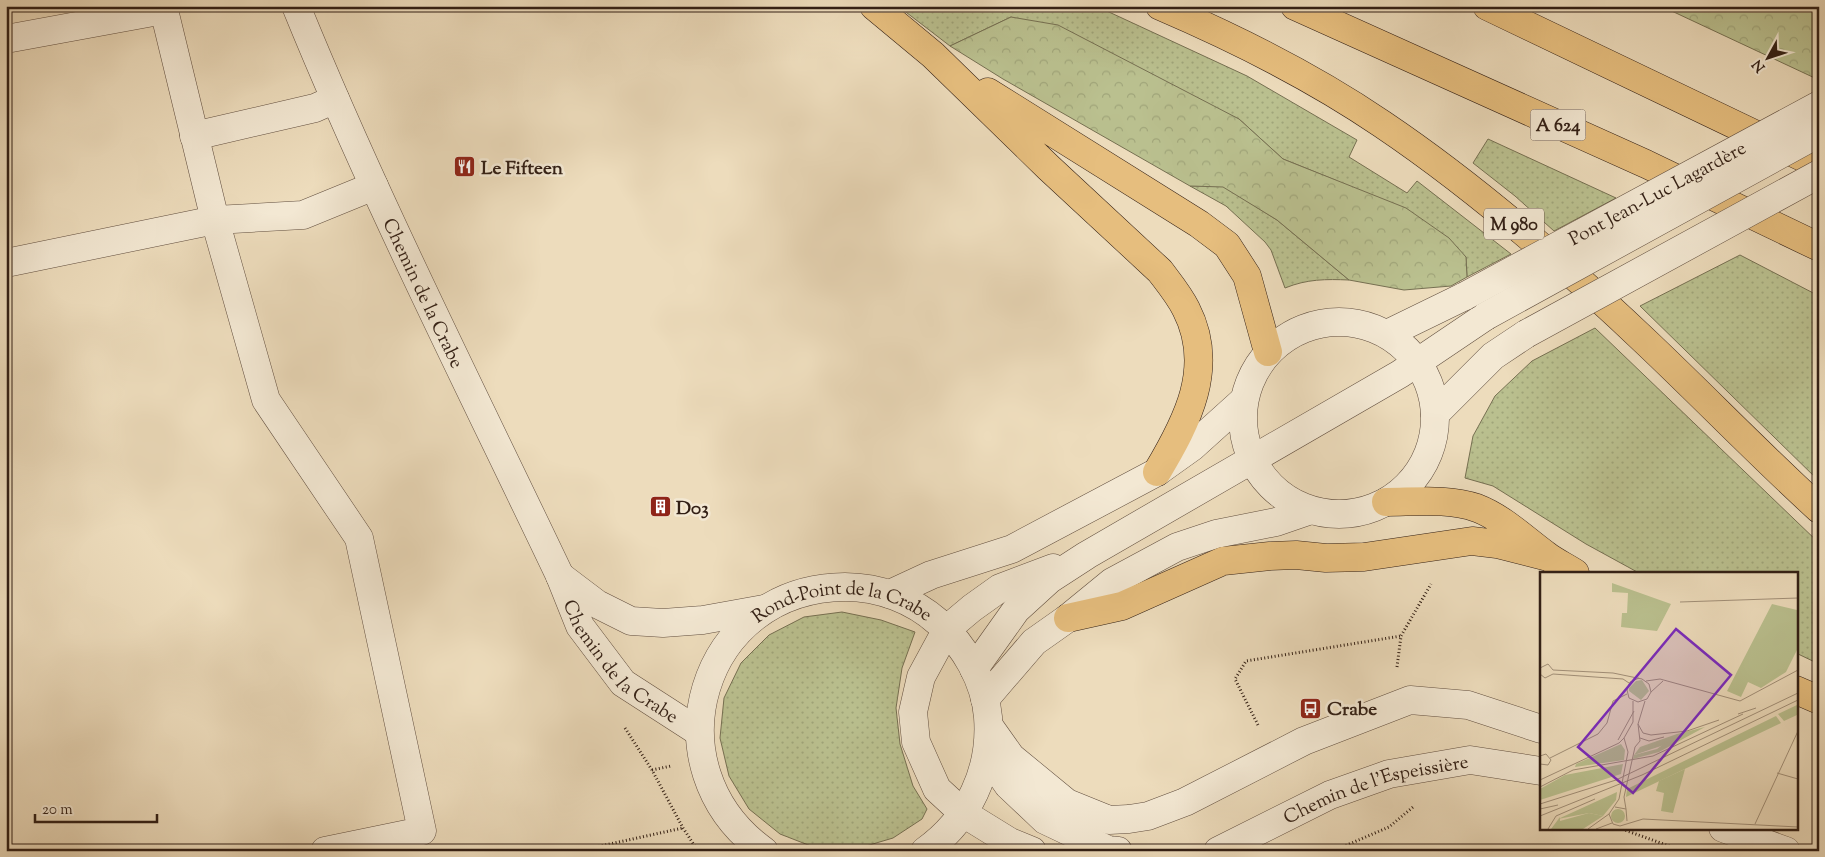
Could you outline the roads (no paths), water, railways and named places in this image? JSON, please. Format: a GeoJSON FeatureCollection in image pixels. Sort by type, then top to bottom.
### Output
{"type":"FeatureCollection","features":[{"type":"Feature","properties":{"kind":"highway"},"geometry":{"type":"LineString","coordinates":[[874,6],[933,55],[1048,167],[1160,271],[1175,290],[1194,326],[1198,371],[1195,395],[1178,438],[1157,472]]}},
{"type":"Feature","properties":{"kind":"highway","name":"M 980"},"geometry":{"type":"LineString","coordinates":[[1160,6],[1215,30],[1294,72],[1381,123],[1439,164],[1501,213],[1577,279],[1647,343],[1761,456],[1819,509]]}},
{"type":"Feature","properties":{"kind":"highway","name":"A 624"},"geometry":{"type":"LineString","coordinates":[[1295,6],[1646,164],[1819,247]]}},
{"type":"Feature","properties":{"kind":"highway"},"geometry":{"type":"LineString","coordinates":[[1487,6],[1819,165]]}},
{"type":"Feature","properties":{"kind":"highway"},"geometry":{"type":"LineString","coordinates":[[933,55],[1025,116],[1199,224],[1226,245],[1247,276],[1268,352]]}},
{"type":"Feature","properties":{"kind":"highway"},"geometry":{"type":"LineString","coordinates":[[1594,57],[1819,146]]}},
{"type":"Feature","properties":{"kind":"highway"},"geometry":{"type":"LineString","coordinates":[[1386,502],[1462,504],[1477,508],[1492,516],[1548,557],[1574,572]]}},
{"type":"Feature","properties":{"kind":"highway"},"geometry":{"type":"LineString","coordinates":[[1068,618],[1122,606],[1223,561],[1287,555],[1326,558],[1364,557],[1472,541],[1497,544],[1548,557]]}},
{"type":"Feature","properties":{"kind":"highway"},"geometry":{"type":"LineString","coordinates":[[1798,691],[1819,700]]}},
{"type":"Feature","properties":{"kind":"street","name":"Chemin de la Crabe"},"geometry":{"type":"LineString","coordinates":[[296,6],[374,186],[560,576],[580,626],[623,683],[699,732]]}},
{"type":"Feature","properties":{"kind":"street"},"geometry":{"type":"LineString","coordinates":[[6,39],[164,10],[215,220],[266,400],[359,538],[422,831],[324,851]]}},
{"type":"Feature","properties":{"kind":"street"},"geometry":{"type":"LineString","coordinates":[[194,136],[316,108],[335,99]]}},
{"type":"Feature","properties":{"kind":"street","name":"Pont Jean-Luc Lagardère"},"geometry":{"type":"LineString","coordinates":[[1387,334],[1465,296],[1819,105]]}},
{"type":"Feature","properties":{"kind":"street"},"geometry":{"type":"LineString","coordinates":[[974,668],[1016,610],[1050,579],[1087,555],[1400,374],[1486,316],[1819,133]]}},
{"type":"Feature","properties":{"kind":"street"},"geometry":{"type":"LineString","coordinates":[[1435,414],[1493,356],[1526,334],[1819,174]]}},
{"type":"Feature","properties":{"kind":"street"},"geometry":{"type":"LineString","coordinates":[[6,264],[215,220],[302,215],[374,186]]}},
{"type":"Feature","properties":{"kind":"street"},"geometry":{"type":"LineString","coordinates":[[1324,322],[1356,323],[1387,334],[1403,346],[1417,362],[1430,386],[1435,414],[1432,440],[1423,465],[1407,486],[1386,502],[1359,512],[1330,514],[1308,511],[1273,488],[1252,461],[1243,432],[1243,401],[1248,384],[1256,367],[1268,352],[1293,332],[1324,322]]}},
{"type":"Feature","properties":{"kind":"street"},"geometry":{"type":"LineString","coordinates":[[890,594],[931,575],[1012,549],[1157,472],[1198,442],[1243,401]]}},
{"type":"Feature","properties":{"kind":"street"},"geometry":{"type":"LineString","coordinates":[[985,699],[1034,642],[1068,618],[1112,582],[1177,547],[1216,534],[1276,522],[1308,511]]}},
{"type":"Feature","properties":{"kind":"street"},"geometry":{"type":"LineString","coordinates":[[1032,851],[1010,842],[963,813],[937,790],[916,742],[913,712],[921,677],[947,630],[972,608],[1000,588],[1087,555]]}},
{"type":"Feature","properties":{"kind":"street","name":"Chemin de la Crabe"},"geometry":{"type":"LineString","coordinates":[[560,576],[597,604],[631,621],[683,622],[766,609]]}},
{"type":"Feature","properties":{"kind":"street","name":"Rond-Point de la Crabe"},"geometry":{"type":"LineString","coordinates":[[764,851],[749,840],[729,818],[712,790],[702,759],[699,732],[701,708],[705,692],[717,662],[730,641],[747,623],[766,609],[795,595],[826,587],[859,587],[890,594],[917,607],[930,615],[947,630],[962,648],[974,668],[985,699],[989,726],[987,755],[982,776],[974,795],[963,813],[950,830],[925,851]]}},
{"type":"Feature","properties":{"kind":"street"},"geometry":{"type":"LineString","coordinates":[[989,726],[1011,757],[1067,803],[1109,820],[1148,816],[1185,802],[1304,740],[1410,700],[1468,705],[1540,729]]}},
{"type":"Feature","properties":{"kind":"street"},"geometry":{"type":"LineString","coordinates":[[987,755],[1008,785],[1045,820],[1108,850],[1118,851]]}},
{"type":"Feature","properties":{"kind":"street","name":"Chemin de l'Espeissière"},"geometry":{"type":"LineString","coordinates":[[1218,851],[1330,795],[1389,774],[1470,760],[1540,771]]}},
{"type":"Feature","properties":{"kind":"street"},"geometry":{"type":"LineString","coordinates":[[729,818],[742,851]]}},
{"type":"Feature","properties":{"kind":"street"},"geometry":{"type":"LineString","coordinates":[[1728,830],[1786,851]]}},
{"type":"Feature","properties":{"kind":"place","name":"Le Fifteen"},"geometry":{"type":"Point","coordinates":[465,167]}},
{"type":"Feature","properties":{"kind":"place","name":"D03"},"geometry":{"type":"Point","coordinates":[660,507]}},
{"type":"Feature","properties":{"kind":"place","name":"Crabe"},"geometry":{"type":"Point","coordinates":[1311,708]}}]}
